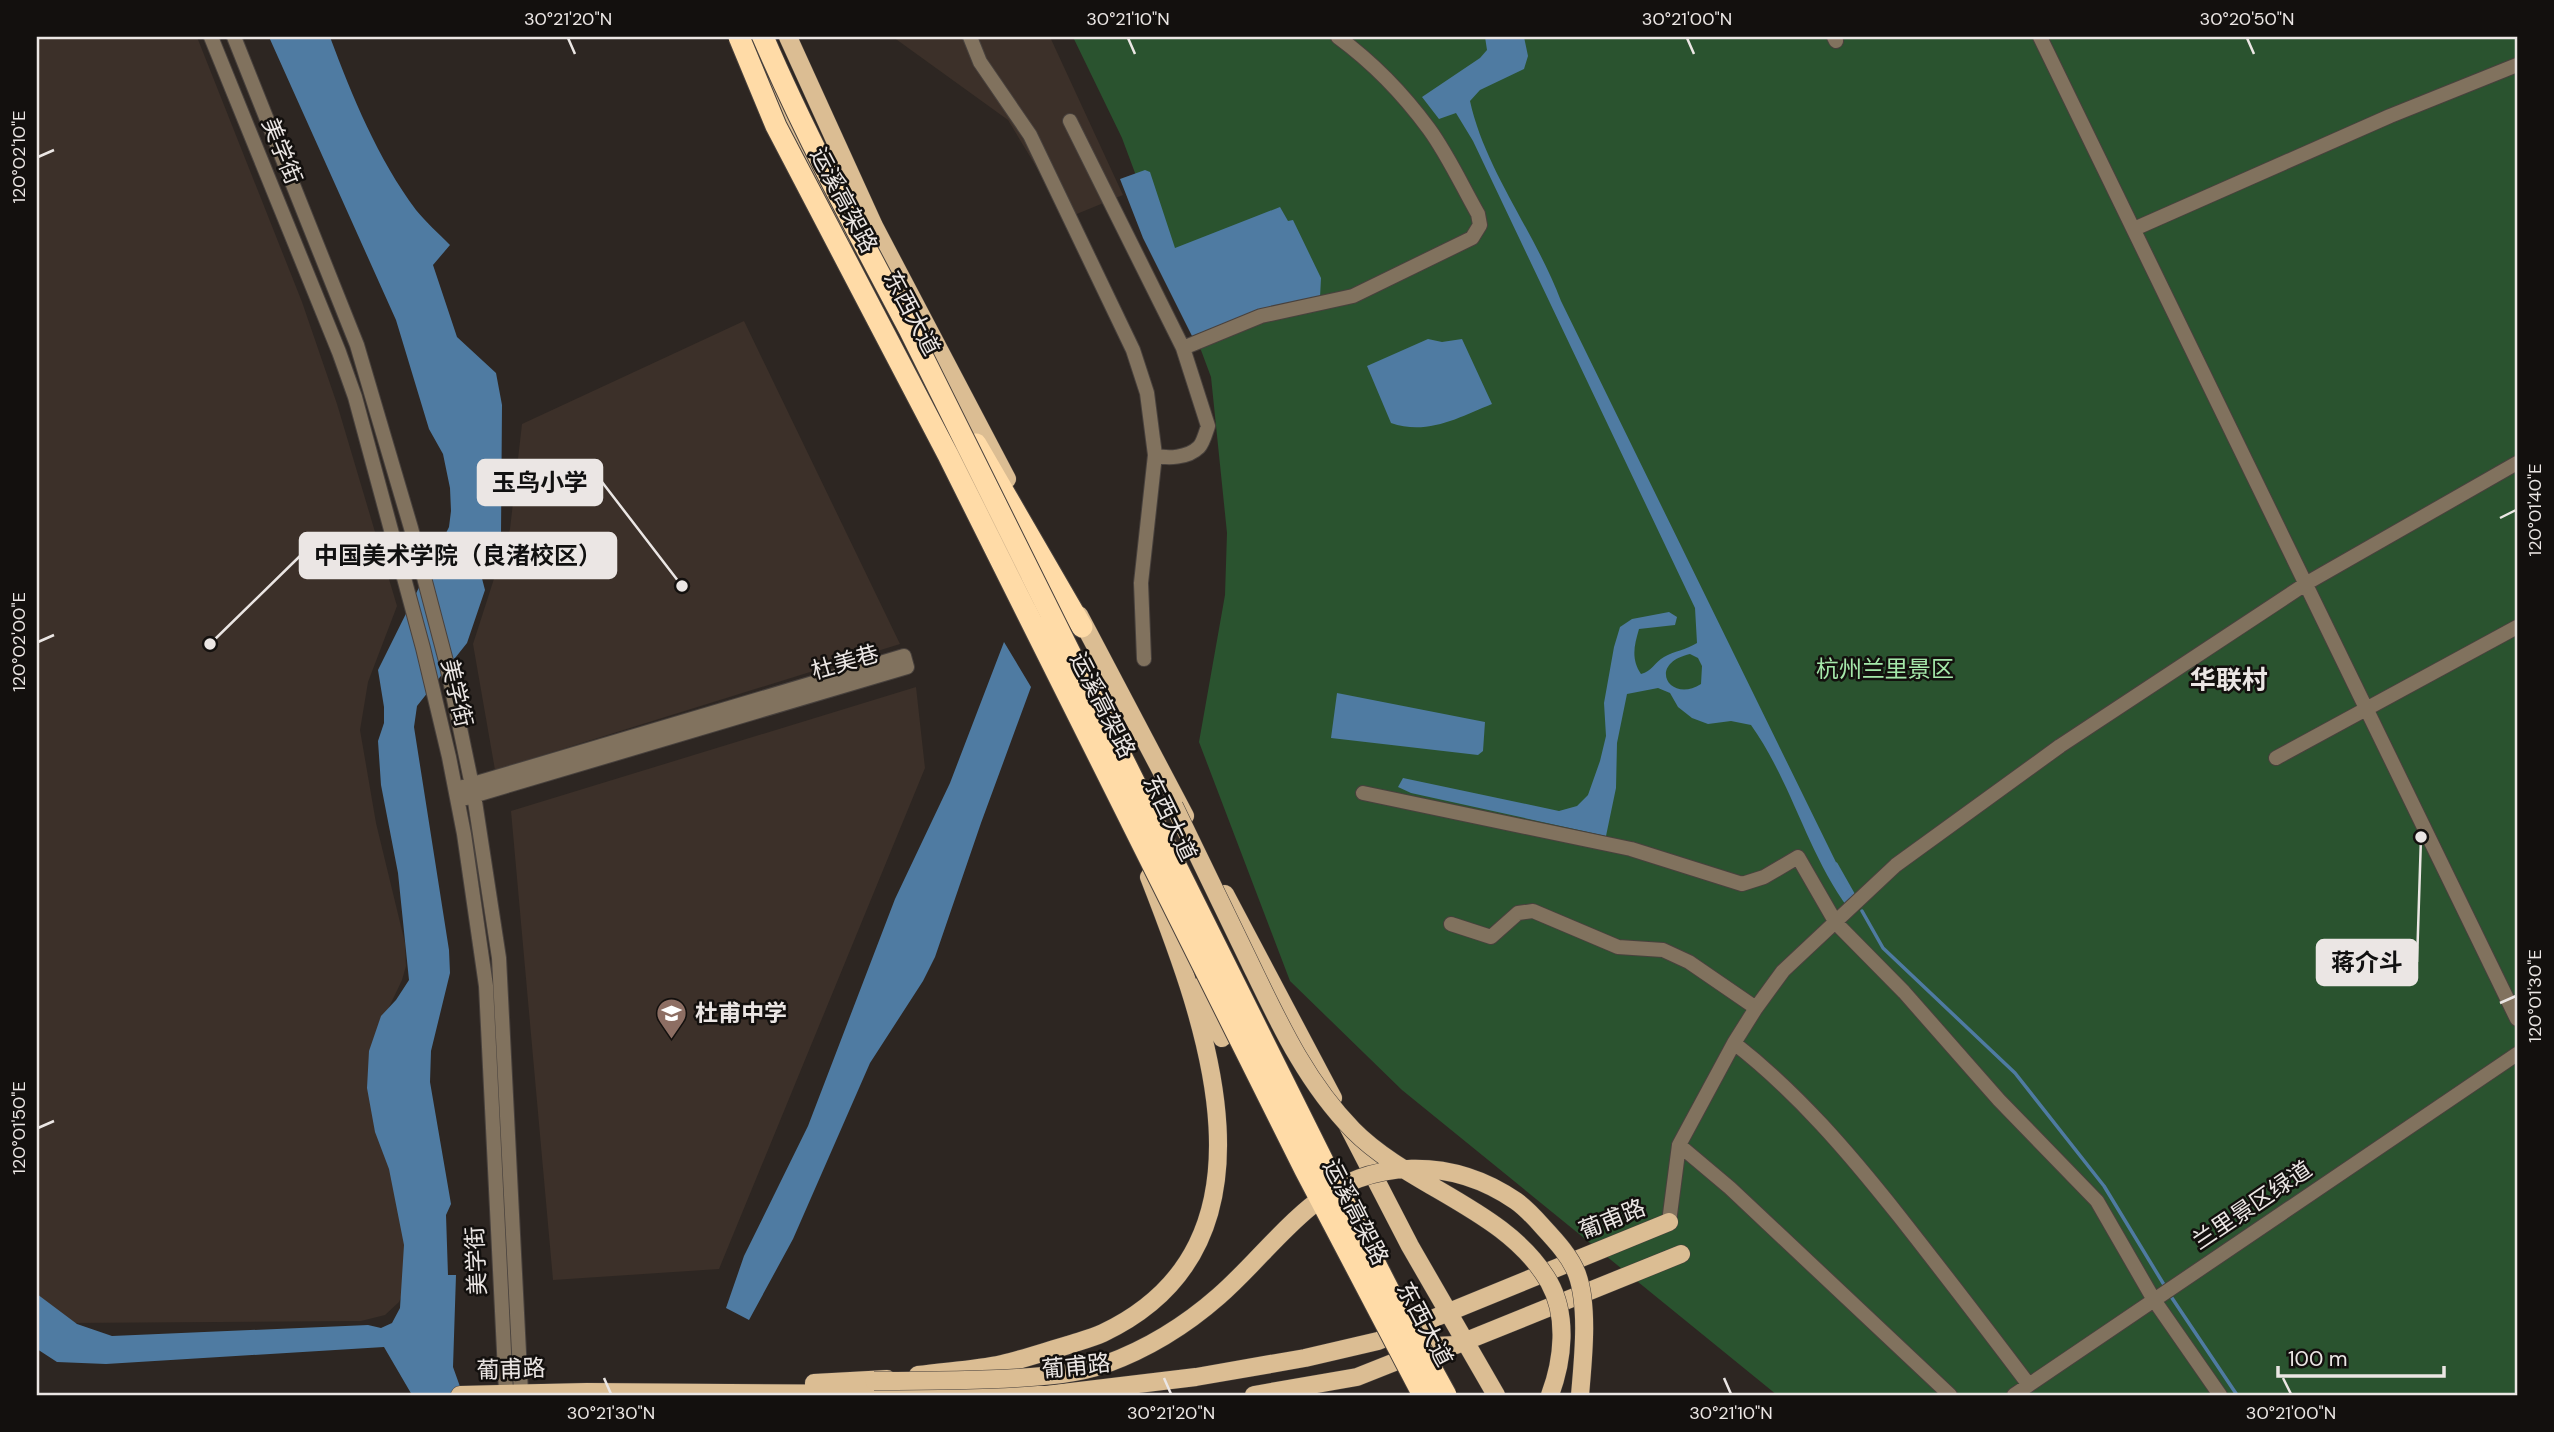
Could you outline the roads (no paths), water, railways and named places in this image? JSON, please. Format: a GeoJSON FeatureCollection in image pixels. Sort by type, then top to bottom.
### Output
{"type":"FeatureCollection","features":[{"type":"Feature","properties":{"kind":"highway","name":"运溪高架路"},"geometry":{"type":"LineString","coordinates":[[739,37],[776,126],[889,341],[1133,822],[1305,1170],[1423,1395]]}},
{"type":"Feature","properties":{"kind":"highway","name":"运溪高架路"},"geometry":{"type":"LineString","coordinates":[[763,37],[837,192],[909,329],[1327,1169],[1446,1395]]}},
{"type":"Feature","properties":{"kind":"highway"},"geometry":{"type":"LineString","coordinates":[[909,329],[1082,627]]}},
{"type":"Feature","properties":{"kind":"highway"},"geometry":{"type":"LineString","coordinates":[[889,341],[1041,652]]}},
{"type":"Feature","properties":{"kind":"main road","name":"东西大道"},"geometry":{"type":"LineString","coordinates":[[751,37],[773,90],[850,246],[1056,643],[1331,1198],[1435,1395]]}},
{"type":"Feature","properties":{"kind":"main road"},"geometry":{"type":"LineString","coordinates":[[788,37],[874,226],[1410,1246],[1450,1311],[1496,1395]]}},
{"type":"Feature","properties":{"kind":"main road"},"geometry":{"type":"LineString","coordinates":[[1082,627],[1123,702],[1278,1020],[1315,1085],[1356,1133],[1432,1188],[1501,1230],[1536,1264],[1548,1281],[1558,1303],[1562,1326],[1557,1371],[1550,1395]]}},
{"type":"Feature","properties":{"kind":"main road"},"geometry":{"type":"LineString","coordinates":[[1041,652],[1147,871],[1222,1038]]}},
{"type":"Feature","properties":{"kind":"main road"},"geometry":{"type":"LineString","coordinates":[[874,1381],[1001,1364],[1101,1334],[1156,1300],[1188,1262],[1199,1243],[1210,1218],[1217,1185],[1219,1149],[1216,1107],[1196,1006],[1147,871]]}},
{"type":"Feature","properties":{"kind":"main road"},"geometry":{"type":"LineString","coordinates":[[587,1392],[874,1381],[955,1382],[1056,1375],[1105,1364],[1160,1338],[1190,1319],[1241,1276],[1309,1208],[1327,1195],[1366,1177],[1412,1167],[1466,1177],[1499,1190],[1519,1203],[1565,1251],[1577,1275],[1580,1293],[1583,1328],[1580,1395]]}},
{"type":"Feature","properties":{"kind":"main road","name":"葡甫路"},"geometry":{"type":"LineString","coordinates":[[460,1395],[587,1392],[1046,1395],[1196,1377],[1305,1358],[1378,1341],[1669,1222]]}},
{"type":"Feature","properties":{"kind":"main road"},"geometry":{"type":"LineString","coordinates":[[1254,1395],[1357,1377],[1435,1346],[1456,1345],[1681,1254]]}},
{"type":"Feature","properties":{"kind":"street","name":"美学街"},"geometry":{"type":"LineString","coordinates":[[211,37],[355,397],[423,648],[456,795],[486,986],[514,1392]]}},
{"type":"Feature","properties":{"kind":"street","name":"美学街"},"geometry":{"type":"LineString","coordinates":[[234,37],[363,366],[446,661],[473,790],[499,958],[514,1392]]}},
{"type":"Feature","properties":{"kind":"street"},"geometry":{"type":"LineString","coordinates":[[970,37],[980,62],[1030,135],[1133,350],[1147,393],[1155,454],[1141,583],[1144,659]]}},
{"type":"Feature","properties":{"kind":"street"},"geometry":{"type":"LineString","coordinates":[[1183,348],[1261,316],[1353,296],[1472,237],[1480,225],[1478,214],[1431,131],[1360,54],[1338,37]]}},
{"type":"Feature","properties":{"kind":"street"},"geometry":{"type":"LineString","coordinates":[[2040,37],[2517,1019]]}},
{"type":"Feature","properties":{"kind":"street"},"geometry":{"type":"LineString","coordinates":[[2134,229],[2390,116],[2517,65]]}},
{"type":"Feature","properties":{"kind":"street"},"geometry":{"type":"LineString","coordinates":[[1070,121],[1183,348],[1208,426],[1199,447],[1185,455],[1164,458],[1155,454]]}},
{"type":"Feature","properties":{"kind":"street"},"geometry":{"type":"LineString","coordinates":[[1669,1222],[1679,1145],[1756,1008],[1783,971],[1896,865],[2028,769],[2307,583],[2517,463]]}},
{"type":"Feature","properties":{"kind":"street"},"geometry":{"type":"LineString","coordinates":[[2276,758],[2517,627]]}},
{"type":"Feature","properties":{"kind":"street","name":"杜美巷"},"geometry":{"type":"LineString","coordinates":[[456,795],[907,667],[904,656],[473,790]]}},
{"type":"Feature","properties":{"kind":"street"},"geometry":{"type":"LineString","coordinates":[[1363,793],[1631,849],[1742,884],[1764,877],[1798,858],[1836,923],[1904,992],[1999,1100],[2097,1201],[2163,1293],[2220,1395]]}},
{"type":"Feature","properties":{"kind":"street"},"geometry":{"type":"LineString","coordinates":[[1451,923],[1492,937],[1518,914],[1533,911],[1618,947],[1663,950],[1689,962],[1756,1008]]}},
{"type":"Feature","properties":{"kind":"street"},"geometry":{"type":"LineString","coordinates":[[1734,1043],[1801,1101],[1865,1173],[1950,1279],[2029,1385]]}},
{"type":"Feature","properties":{"kind":"street","name":"兰里景区绿道"},"geometry":{"type":"LineString","coordinates":[[2014,1395],[2517,1054]]}},
{"type":"Feature","properties":{"kind":"street"},"geometry":{"type":"LineString","coordinates":[[1679,1145],[1730,1188],[1950,1395]]}},
{"type":"Feature","properties":{"kind":"water"},"geometry":{"type":"Polygon","coordinates":[[[269,37],[330,37],[357,104],[390,170],[416,210],[450,245],[433,265],[457,337],[496,373],[502,405],[501,535],[485,549],[479,567],[485,590],[467,643],[417,706],[414,727],[449,950],[450,973],[431,1051],[430,1082],[451,1204],[446,1215],[448,1275],[456,1275],[453,1367],[463,1395],[412,1395],[384,1347],[106,1364],[57,1362],[37,1349],[37,1294],[77,1324],[112,1336],[368,1325],[381,1328],[392,1323],[400,1308],[404,1245],[389,1169],[375,1132],[367,1088],[369,1051],[381,1016],[409,980],[398,873],[381,785],[378,741],[384,723],[384,707],[378,670],[449,527],[450,488],[443,454],[429,429],[396,320],[269,37]]]}},
{"type":"Feature","properties":{"kind":"water"},"geometry":{"type":"Polygon","coordinates":[[[1485,37],[1524,37],[1528,56],[1524,69],[1480,90],[1470,101],[1487,152],[1551,276],[1854,899],[1848,908],[1821,864],[1777,769],[1751,725],[1731,721],[1708,724],[1692,718],[1678,707],[1670,693],[1658,688],[1627,694],[1617,743],[1616,788],[1606,836],[1411,793],[1398,787],[1403,778],[1559,811],[1577,806],[1588,795],[1600,761],[1606,736],[1604,703],[1620,627],[1632,619],[1669,612],[1677,617],[1675,625],[1639,629],[1634,652],[1641,674],[1664,657],[1697,643],[1695,608],[1473,141],[1456,113],[1439,119],[1422,97],[1480,58],[1487,50],[1485,37]],[[1690,654],[1677,659],[1669,666],[1667,680],[1672,686],[1690,689],[1701,684],[1702,666],[1698,658],[1690,654]]]}},
{"type":"Feature","properties":{"kind":"water"},"geometry":{"type":"Polygon","coordinates":[[[1145,170],[1150,172],[1175,248],[1280,207],[1288,221],[1293,220],[1321,278],[1320,298],[1257,311],[1192,336],[1143,238],[1120,179],[1145,170]]]}},
{"type":"Feature","properties":{"kind":"water"},"geometry":{"type":"Polygon","coordinates":[[[1428,339],[1442,342],[1462,339],[1492,404],[1430,426],[1391,423],[1367,366],[1428,339]]]}},
{"type":"Feature","properties":{"kind":"water"},"geometry":{"type":"Polygon","coordinates":[[[1004,642],[1031,687],[935,957],[923,981],[870,1063],[793,1239],[749,1320],[726,1308],[744,1256],[808,1126],[895,899],[950,783],[1004,642]]]}},
{"type":"Feature","properties":{"kind":"water"},"geometry":{"type":"Polygon","coordinates":[[[1337,693],[1485,722],[1483,751],[1478,755],[1331,738],[1337,693]]]}},
{"type":"Feature","properties":{"kind":"waterway"},"geometry":{"type":"LineString","coordinates":[[1836,864],[1853,894]]}},
{"type":"Feature","properties":{"kind":"waterway"},"geometry":{"type":"LineString","coordinates":[[1862,911],[1883,948],[2015,1073],[2104,1186],[2166,1288]]}},
{"type":"Feature","properties":{"kind":"waterway"},"geometry":{"type":"LineString","coordinates":[[2170,1295],[2237,1395]]}},
{"type":"Feature","properties":{"kind":"place","name":"玉鸟小学"},"geometry":{"type":"Point","coordinates":[682,586]}},
{"type":"Feature","properties":{"kind":"place","name":"中国美术学院（良渚校区）"},"geometry":{"type":"Point","coordinates":[210,644]}},
{"type":"Feature","properties":{"kind":"place","name":"蒋介斗"},"geometry":{"type":"Point","coordinates":[2421,837]}},
{"type":"Feature","properties":{"kind":"place","name":"杜甫中学"},"geometry":{"type":"Point","coordinates":[672,1040]}},
{"type":"Feature","properties":{"kind":"district","name":"华联村"},"geometry":{"type":"Point","coordinates":[2229,680]}},
{"type":"Feature","properties":{"kind":"park label","name":"杭州兰里景区"},"geometry":{"type":"Point","coordinates":[1885,669]}}]}
